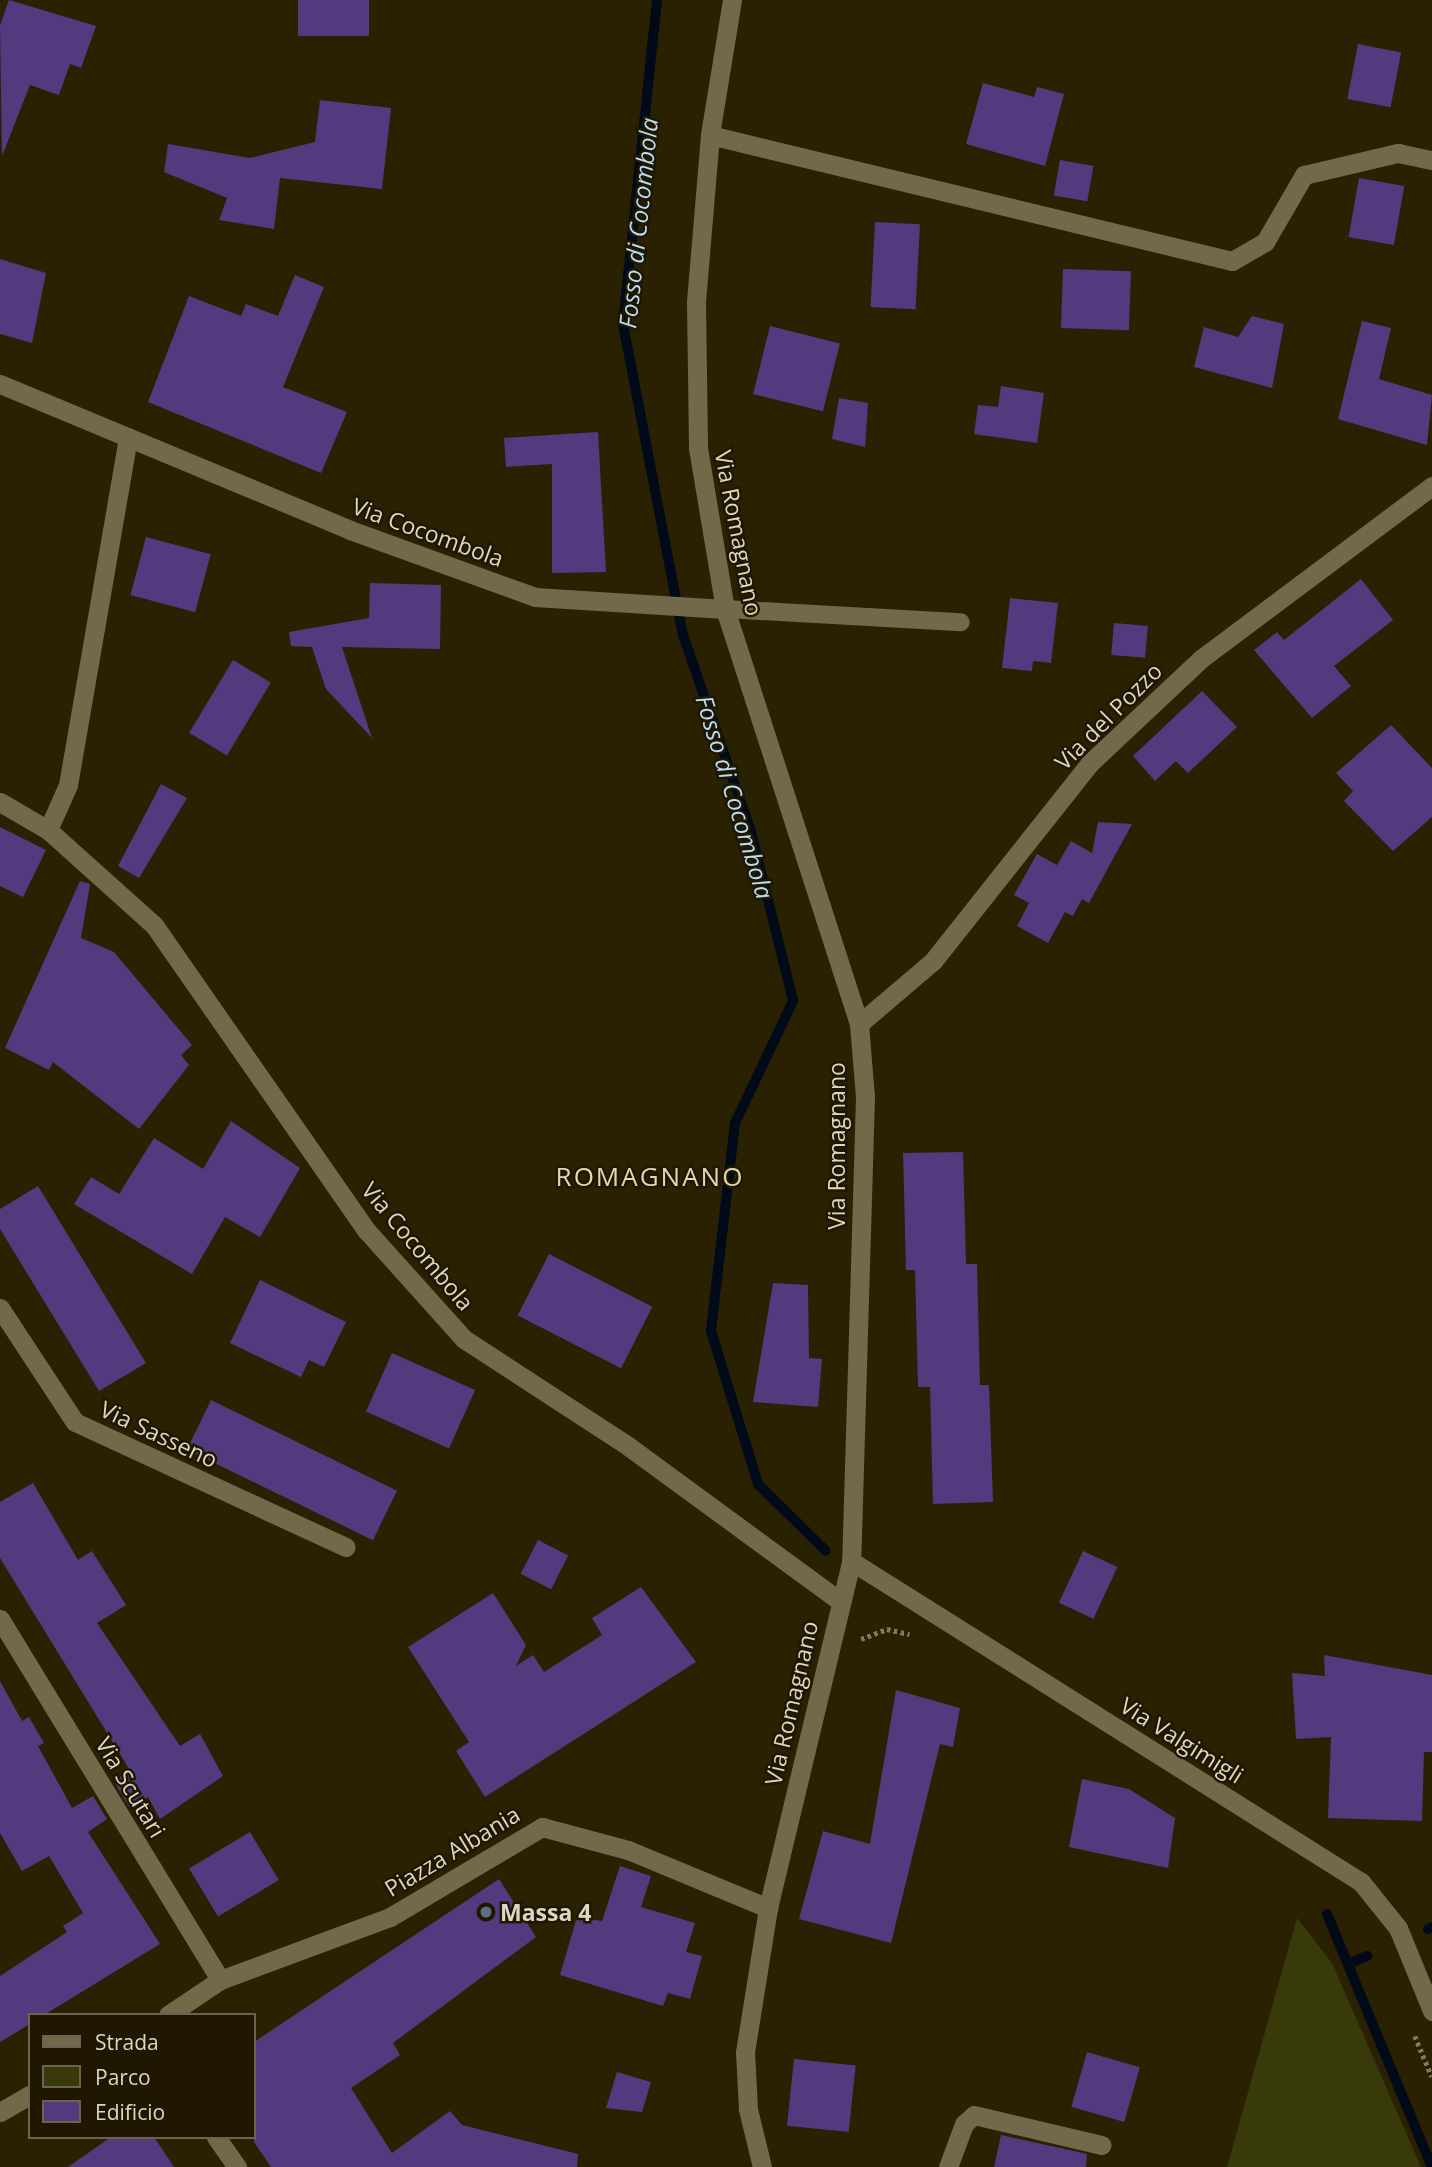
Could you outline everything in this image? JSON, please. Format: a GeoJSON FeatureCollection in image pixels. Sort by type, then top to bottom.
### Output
{"type":"FeatureCollection","features":[{"type":"Feature","properties":{"kind":"street","name":"Via Romagnano"},"geometry":{"type":"LineString","coordinates":[[732,0],[710,135],[696,302],[698,448],[726,609],[859,1024],[865,1097],[851,1561],[768,1908],[745,2052],[748,2109],[762,2167]]}},
{"type":"Feature","properties":{"kind":"street"},"geometry":{"type":"LineString","coordinates":[[710,135],[1232,261],[1265,242],[1304,175],[1398,153],[1432,160]]}},
{"type":"Feature","properties":{"kind":"street","name":"Via Cocombola"},"geometry":{"type":"LineString","coordinates":[[0,384],[350,530],[536,597],[661,601],[726,609]]}},
{"type":"Feature","properties":{"kind":"street"},"geometry":{"type":"LineString","coordinates":[[48,830],[68,785],[128,437]]}},
{"type":"Feature","properties":{"kind":"street","name":"Via del Pozzo"},"geometry":{"type":"LineString","coordinates":[[859,1024],[933,961],[1089,764],[1202,658],[1432,486]]}},
{"type":"Feature","properties":{"kind":"street","name":"Via Cocombola"},"geometry":{"type":"LineString","coordinates":[[0,802],[48,830],[154,925],[367,1231],[464,1339],[628,1446],[841,1602]]}},
{"type":"Feature","properties":{"kind":"street","name":"Via Sasseno"},"geometry":{"type":"LineString","coordinates":[[0,1308],[75,1422],[346,1547]]}},
{"type":"Feature","properties":{"kind":"street","name":"Via Valgimigli"},"geometry":{"type":"LineString","coordinates":[[851,1561],[1361,1882],[1398,1928],[1432,2011]]}},
{"type":"Feature","properties":{"kind":"street","name":"Via Scutari"},"geometry":{"type":"LineString","coordinates":[[0,1619],[220,1980]]}},
{"type":"Feature","properties":{"kind":"street","name":"Piazza Albania"},"geometry":{"type":"LineString","coordinates":[[171,2013],[220,1980],[390,1917],[542,1827],[628,1850],[768,1908]]}},
{"type":"Feature","properties":{"kind":"street"},"geometry":{"type":"LineString","coordinates":[[0,2112],[28,2096]]}},
{"type":"Feature","properties":{"kind":"street"},"geometry":{"type":"LineString","coordinates":[[948,2167],[964,2124],[974,2115],[1102,2145]]}},
{"type":"Feature","properties":{"kind":"street"},"geometry":{"type":"LineString","coordinates":[[217,2139],[237,2167]]}},
{"type":"Feature","properties":{"kind":"lane"},"geometry":{"type":"LineString","coordinates":[[726,609],[961,622]]}},
{"type":"Feature","properties":{"kind":"path"},"geometry":{"type":"LineString","coordinates":[[830,1643],[848,1648],[887,1629],[920,1640]]}},
{"type":"Feature","properties":{"kind":"path"},"geometry":{"type":"LineString","coordinates":[[1412,2028],[1432,2077]]}},
{"type":"Feature","properties":{"kind":"green space"},"geometry":{"type":"Polygon","coordinates":[[[1297,1918],[1332,1963],[1421,2167],[1227,2167],[1297,1918]]]}},
{"type":"Feature","properties":{"kind":"building"},"geometry":{"type":"Polygon","coordinates":[[[9,0],[96,26],[81,68],[70,64],[59,95],[30,85],[2,156],[0,25],[9,0]]]}},
{"type":"Feature","properties":{"kind":"building"},"geometry":{"type":"Polygon","coordinates":[[[298,0],[369,0],[369,36],[298,36],[298,0]]]}},
{"type":"Feature","properties":{"kind":"building"},"geometry":{"type":"Polygon","coordinates":[[[1358,44],[1401,52],[1391,107],[1347,99],[1358,44]]]}},
{"type":"Feature","properties":{"kind":"building"},"geometry":{"type":"Polygon","coordinates":[[[983,83],[1034,97],[1037,87],[1064,94],[1045,166],[966,144],[983,83]]]}},
{"type":"Feature","properties":{"kind":"building"},"geometry":{"type":"Polygon","coordinates":[[[320,100],[391,108],[382,189],[280,178],[274,229],[219,220],[227,198],[164,172],[168,144],[250,158],[315,142],[320,100]]]}},
{"type":"Feature","properties":{"kind":"building"},"geometry":{"type":"Polygon","coordinates":[[[1060,160],[1093,166],[1087,201],[1054,195],[1060,160]]]}},
{"type":"Feature","properties":{"kind":"building"},"geometry":{"type":"Polygon","coordinates":[[[1359,178],[1404,186],[1394,245],[1349,237],[1359,178]]]}},
{"type":"Feature","properties":{"kind":"building"},"geometry":{"type":"Polygon","coordinates":[[[875,222],[920,224],[915,309],[871,307],[875,222]]]}},
{"type":"Feature","properties":{"kind":"building"},"geometry":{"type":"Polygon","coordinates":[[[0,259],[46,273],[32,343],[0,334],[0,259]]]}},
{"type":"Feature","properties":{"kind":"building"},"geometry":{"type":"Polygon","coordinates":[[[1063,269],[1131,271],[1129,330],[1061,328],[1063,269]]]}},
{"type":"Feature","properties":{"kind":"building"},"geometry":{"type":"Polygon","coordinates":[[[295,275],[324,287],[283,387],[347,412],[321,473],[148,402],[189,296],[241,316],[246,304],[278,316],[295,275]]]}},
{"type":"Feature","properties":{"kind":"building"},"geometry":{"type":"Polygon","coordinates":[[[1252,316],[1284,324],[1272,388],[1194,367],[1204,327],[1238,337],[1252,316]]]}},
{"type":"Feature","properties":{"kind":"building"},"geometry":{"type":"Polygon","coordinates":[[[1362,321],[1391,328],[1379,379],[1432,395],[1427,445],[1338,419],[1362,321]]]}},
{"type":"Feature","properties":{"kind":"building"},"geometry":{"type":"Polygon","coordinates":[[[770,326],[840,343],[823,411],[753,394],[770,326]]]}},
{"type":"Feature","properties":{"kind":"building"},"geometry":{"type":"Polygon","coordinates":[[[1001,386],[1044,393],[1037,443],[974,434],[978,405],[998,407],[1001,386]]]}},
{"type":"Feature","properties":{"kind":"building"},"geometry":{"type":"Polygon","coordinates":[[[839,398],[868,403],[865,447],[832,439],[839,398]]]}},
{"type":"Feature","properties":{"kind":"building"},"geometry":{"type":"Polygon","coordinates":[[[598,432],[606,572],[552,573],[552,464],[506,467],[504,438],[598,432]]]}},
{"type":"Feature","properties":{"kind":"building"},"geometry":{"type":"Polygon","coordinates":[[[146,537],[211,554],[195,612],[130,595],[146,537]]]}},
{"type":"Feature","properties":{"kind":"building"},"geometry":{"type":"Polygon","coordinates":[[[1361,579],[1393,620],[1334,666],[1351,686],[1312,718],[1254,650],[1277,632],[1284,640],[1361,579]]]}},
{"type":"Feature","properties":{"kind":"building"},"geometry":{"type":"Polygon","coordinates":[[[370,583],[441,585],[440,649],[342,647],[372,738],[326,689],[312,647],[291,646],[289,632],[369,618],[370,583]]]}},
{"type":"Feature","properties":{"kind":"building"},"geometry":{"type":"Polygon","coordinates":[[[1010,598],[1058,603],[1051,663],[1033,661],[1032,671],[1002,668],[1010,598]]]}},
{"type":"Feature","properties":{"kind":"building"},"geometry":{"type":"Polygon","coordinates":[[[1114,623],[1148,626],[1145,658],[1111,655],[1114,623]]]}},
{"type":"Feature","properties":{"kind":"building"},"geometry":{"type":"Polygon","coordinates":[[[233,660],[271,683],[227,756],[189,733],[233,660]]]}},
{"type":"Feature","properties":{"kind":"building"},"geometry":{"type":"Polygon","coordinates":[[[1202,691],[1237,727],[1188,773],[1176,761],[1155,781],[1133,756],[1202,691]]]}},
{"type":"Feature","properties":{"kind":"building"},"geometry":{"type":"Polygon","coordinates":[[[1391,725],[1432,768],[1432,817],[1393,851],[1344,801],[1353,791],[1336,773],[1391,725]]]}},
{"type":"Feature","properties":{"kind":"building"},"geometry":{"type":"Polygon","coordinates":[[[161,784],[187,798],[139,878],[118,866],[161,784]]]}},
{"type":"Feature","properties":{"kind":"building"},"geometry":{"type":"Polygon","coordinates":[[[1098,822],[1132,824],[1089,903],[1082,899],[1073,916],[1065,912],[1048,943],[1017,926],[1029,903],[1014,895],[1037,854],[1057,865],[1071,841],[1092,853],[1098,822]]]}},
{"type":"Feature","properties":{"kind":"building"},"geometry":{"type":"Polygon","coordinates":[[[0,827],[46,850],[23,897],[0,886],[0,827]]]}},
{"type":"Feature","properties":{"kind":"building"},"geometry":{"type":"Polygon","coordinates":[[[80,881],[90,884],[81,938],[114,952],[192,1045],[181,1055],[189,1065],[139,1129],[53,1062],[49,1070],[5,1048],[80,881]]]}},
{"type":"Feature","properties":{"kind":"building"},"geometry":{"type":"Polygon","coordinates":[[[231,1121],[300,1168],[260,1237],[225,1217],[192,1274],[74,1204],[91,1177],[119,1194],[154,1138],[203,1169],[231,1121]]]}},
{"type":"Feature","properties":{"kind":"building"},"geometry":{"type":"Polygon","coordinates":[[[963,1152],[966,1264],[977,1264],[980,1385],[989,1385],[993,1502],[933,1504],[930,1387],[918,1387],[915,1270],[906,1270],[903,1153],[963,1152]]]}},
{"type":"Feature","properties":{"kind":"building"},"geometry":{"type":"Polygon","coordinates":[[[38,1186],[146,1363],[99,1391],[0,1229],[0,1209],[38,1186]]]}},
{"type":"Feature","properties":{"kind":"building"},"geometry":{"type":"Polygon","coordinates":[[[549,1254],[652,1307],[621,1368],[518,1315],[549,1254]]]}},
{"type":"Feature","properties":{"kind":"building"},"geometry":{"type":"Polygon","coordinates":[[[260,1280],[346,1322],[324,1367],[309,1360],[301,1377],[230,1343],[260,1280]]]}},
{"type":"Feature","properties":{"kind":"building"},"geometry":{"type":"Polygon","coordinates":[[[773,1283],[808,1285],[809,1358],[822,1359],[818,1407],[753,1402],[773,1283]]]}},
{"type":"Feature","properties":{"kind":"building"},"geometry":{"type":"Polygon","coordinates":[[[392,1353],[475,1390],[449,1448],[366,1411],[392,1353]]]}},
{"type":"Feature","properties":{"kind":"building"},"geometry":{"type":"Polygon","coordinates":[[[211,1400],[397,1491],[373,1540],[187,1449],[211,1400]]]}},
{"type":"Feature","properties":{"kind":"building"},"geometry":{"type":"Polygon","coordinates":[[[33,1483],[78,1560],[92,1551],[126,1605],[97,1623],[180,1746],[200,1734],[223,1776],[160,1819],[148,1797],[129,1807],[115,1783],[128,1767],[0,1558],[0,1502],[33,1483]]]}},
{"type":"Feature","properties":{"kind":"building"},"geometry":{"type":"Polygon","coordinates":[[[538,1540],[568,1555],[551,1589],[521,1574],[538,1540]]]}},
{"type":"Feature","properties":{"kind":"building"},"geometry":{"type":"Polygon","coordinates":[[[1083,1551],[1117,1567],[1093,1619],[1059,1603],[1083,1551]]]}},
{"type":"Feature","properties":{"kind":"building"},"geometry":{"type":"Polygon","coordinates":[[[641,1587],[696,1662],[485,1797],[456,1751],[469,1742],[408,1647],[493,1593],[526,1645],[516,1666],[533,1655],[544,1672],[602,1635],[592,1618],[641,1587]]]}},
{"type":"Feature","properties":{"kind":"building"},"geometry":{"type":"Polygon","coordinates":[[[1324,1655],[1432,1675],[1432,1752],[1424,1752],[1422,1821],[1328,1818],[1331,1737],[1296,1739],[1292,1673],[1325,1676],[1324,1655]]]}},
{"type":"Feature","properties":{"kind":"building"},"geometry":{"type":"Polygon","coordinates":[[[0,1681],[22,1721],[29,1717],[44,1743],[38,1746],[72,1808],[93,1796],[107,1819],[88,1832],[160,1944],[47,2013],[28,2013],[28,2025],[0,2042],[0,1976],[67,1932],[63,1926],[83,1913],[49,1856],[22,1871],[0,1833],[0,1681]]]}},
{"type":"Feature","properties":{"kind":"building"},"geometry":{"type":"Polygon","coordinates":[[[896,1690],[960,1708],[953,1747],[940,1744],[891,1943],[799,1919],[823,1831],[870,1844],[896,1690]]]}},
{"type":"Feature","properties":{"kind":"building"},"geometry":{"type":"Polygon","coordinates":[[[1082,1779],[1129,1789],[1175,1818],[1168,1868],[1069,1847],[1082,1779]]]}},
{"type":"Feature","properties":{"kind":"building"},"geometry":{"type":"Polygon","coordinates":[[[250,1832],[279,1880],[218,1917],[189,1869],[250,1832]]]}},
{"type":"Feature","properties":{"kind":"building"},"geometry":{"type":"Polygon","coordinates":[[[620,1866],[651,1876],[641,1907],[695,1923],[686,1952],[702,1956],[690,1999],[668,1993],[663,2006],[560,1975],[577,1917],[602,1921],[620,1866]]]}},
{"type":"Feature","properties":{"kind":"building"},"geometry":{"type":"Polygon","coordinates":[[[499,1879],[536,1937],[393,2043],[400,2055],[351,2088],[392,2153],[450,2111],[462,2125],[578,2154],[577,2167],[271,2167],[254,2142],[256,2041],[499,1879]]]}},
{"type":"Feature","properties":{"kind":"building"},"geometry":{"type":"Polygon","coordinates":[[[1087,2052],[1140,2067],[1124,2122],[1071,2107],[1087,2052]]]}},
{"type":"Feature","properties":{"kind":"building"},"geometry":{"type":"Polygon","coordinates":[[[794,2059],[856,2065],[849,2132],[787,2126],[794,2059]]]}},
{"type":"Feature","properties":{"kind":"building"},"geometry":{"type":"Polygon","coordinates":[[[617,2072],[651,2082],[642,2112],[606,2108],[617,2072]]]}},
{"type":"Feature","properties":{"kind":"building"},"geometry":{"type":"Polygon","coordinates":[[[1001,2135],[1087,2154],[1086,2167],[994,2167],[1001,2135]]]}},
{"type":"Feature","properties":{"kind":"building"},"geometry":{"type":"Polygon","coordinates":[[[108,2139],[155,2139],[174,2167],[68,2167],[108,2139]]]}},
{"type":"Feature","properties":{"kind":"waterway","name":"Fosso di Cocombola"},"geometry":{"type":"LineString","coordinates":[[657,0],[623,324],[683,635],[750,828],[793,1001],[735,1123],[711,1331],[758,1484],[826,1551]]}},
{"type":"Feature","properties":{"kind":"waterway","name":"Fosso di Cocombola"},"geometry":{"type":"LineString","coordinates":[[1327,1914],[1432,2167]]}},
{"type":"Feature","properties":{"kind":"waterway"},"geometry":{"type":"LineString","coordinates":[[1428,1929],[1432,1927]]}},
{"type":"Feature","properties":{"kind":"waterway"},"geometry":{"type":"LineString","coordinates":[[1348,1964],[1367,1956]]}},
{"type":"Feature","properties":{"kind":"place","name":"Massa 4"},"geometry":{"type":"Point","coordinates":[486,1912]}},
{"type":"Feature","properties":{"kind":"district","name":"ROMAGNANO"},"geometry":{"type":"Point","coordinates":[650,1177]}}]}
